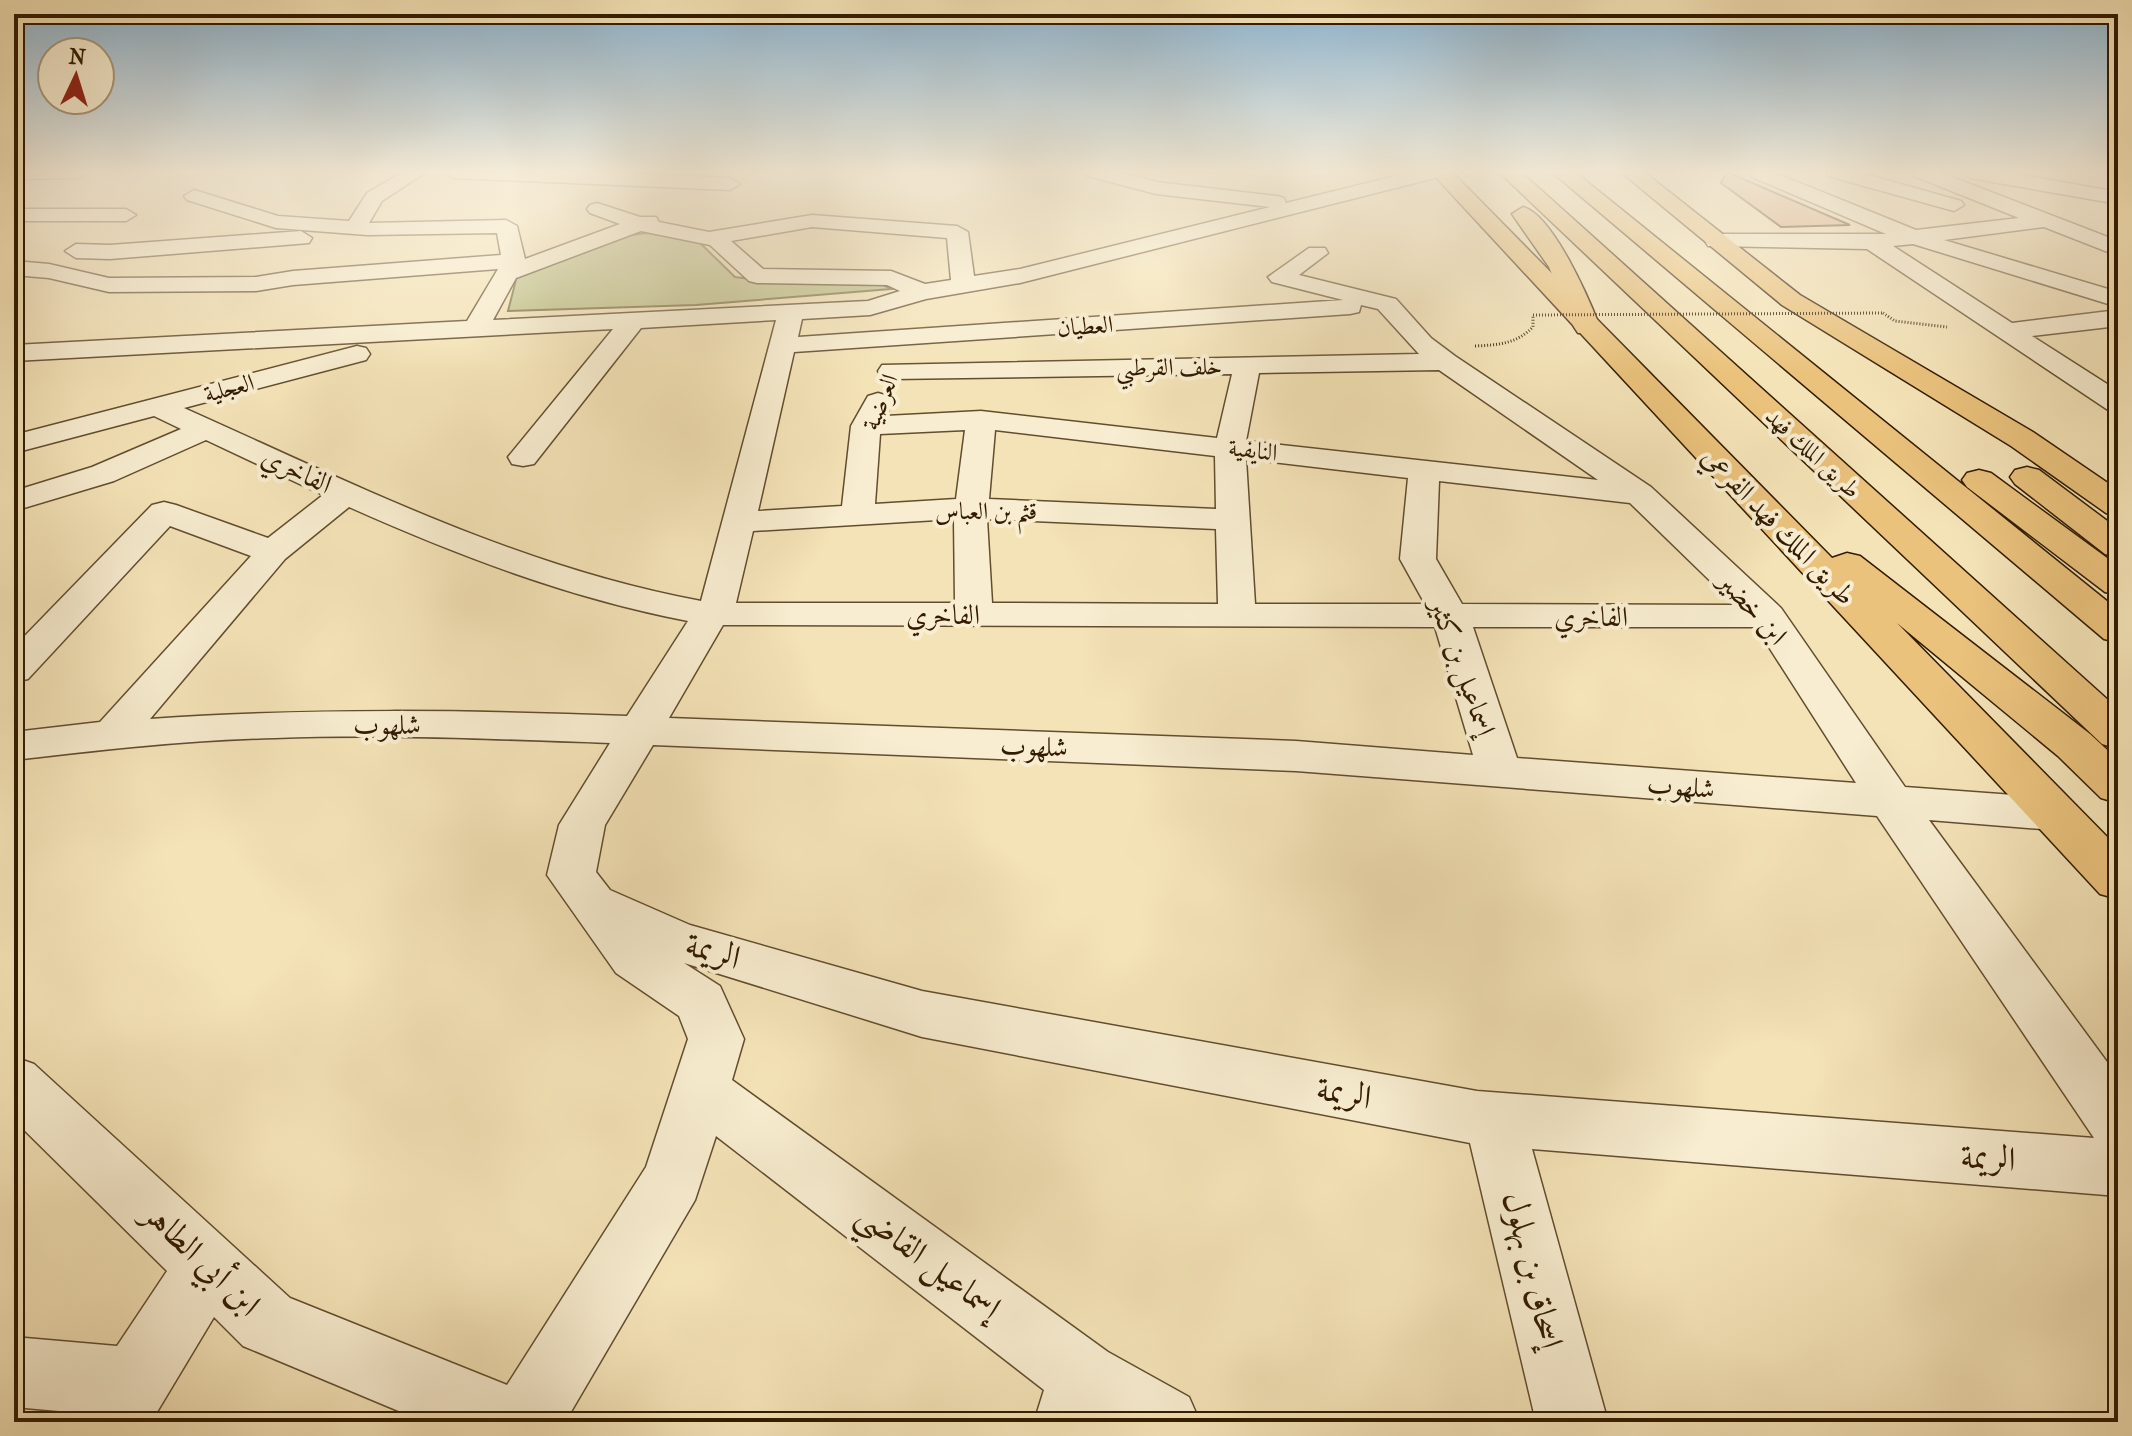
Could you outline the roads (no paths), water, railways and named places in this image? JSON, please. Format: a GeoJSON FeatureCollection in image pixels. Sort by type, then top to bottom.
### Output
{"type":"FeatureCollection","features":[{"type":"Feature","properties":{"kind":"main road","name":"طريق الملك فهد الفرعي"},"geometry":{"type":"LineString","coordinates":[[1502,239],[2118,880]]}},
{"type":"Feature","properties":{"kind":"main road"},"geometry":{"type":"LineString","coordinates":[[1545,239],[1565,271],[1587,327]]}},
{"type":"Feature","properties":{"kind":"main road","name":"طريق الملك فهد"},"geometry":{"type":"LineString","coordinates":[[1582,239],[2118,734]]}},
{"type":"Feature","properties":{"kind":"main road","name":"طريق الملك فهد"},"geometry":{"type":"LineString","coordinates":[[1642,239],[2118,630]]}},
{"type":"Feature","properties":{"kind":"main road"},"geometry":{"type":"LineString","coordinates":[[1647,239],[1978,478],[2118,584]]}},
{"type":"Feature","properties":{"kind":"main road"},"geometry":{"type":"LineString","coordinates":[[1714,239],[2118,546]]}},
{"type":"Feature","properties":{"kind":"main road"},"geometry":{"type":"LineString","coordinates":[[1791,300],[2022,439],[2118,506]]}},
{"type":"Feature","properties":{"kind":"main road"},"geometry":{"type":"LineString","coordinates":[[1713,458],[2074,745],[2118,787]]}},
{"type":"Feature","properties":{"kind":"street"},"geometry":{"type":"LineString","coordinates":[[76,251],[110,252],[281,239]]}},
{"type":"Feature","properties":{"kind":"street"},"geometry":{"type":"LineString","coordinates":[[14,501],[103,474],[185,411],[226,328],[256,284],[343,239]]}},
{"type":"Feature","properties":{"kind":"street"},"geometry":{"type":"LineString","coordinates":[[475,330],[511,267],[508,239]]}},
{"type":"Feature","properties":{"kind":"street"},"geometry":{"type":"LineString","coordinates":[[15,268],[49,271],[109,285],[256,284],[293,278],[511,267],[598,239]]}},
{"type":"Feature","properties":{"kind":"street"},"geometry":{"type":"LineString","coordinates":[[711,239],[757,276],[891,278],[922,292]]}},
{"type":"Feature","properties":{"kind":"street"},"geometry":{"type":"LineString","coordinates":[[781,239],[815,263],[822,264],[897,255]]}},
{"type":"Feature","properties":{"kind":"street"},"geometry":{"type":"LineString","coordinates":[[958,239],[964,286]]}},
{"type":"Feature","properties":{"kind":"street"},"geometry":{"type":"LineString","coordinates":[[14,353],[226,328],[444,332],[633,321],[787,328],[922,292],[991,282],[1162,239]]}},
{"type":"Feature","properties":{"kind":"street"},"geometry":{"type":"LineString","coordinates":[[1716,241],[1872,242],[1896,239]]}},
{"type":"Feature","properties":{"kind":"street"},"geometry":{"type":"LineString","coordinates":[[1920,239],[2118,300]]}},
{"type":"Feature","properties":{"kind":"street"},"geometry":{"type":"LineString","coordinates":[[2092,239],[2118,249]]}},
{"type":"Feature","properties":{"kind":"street"},"geometry":{"type":"LineString","coordinates":[[1872,242],[2118,404]]}},
{"type":"Feature","properties":{"kind":"street"},"geometry":{"type":"LineString","coordinates":[[929,251],[960,247]]}},
{"type":"Feature","properties":{"kind":"street"},"geometry":{"type":"LineString","coordinates":[[1317,253],[1280,277],[1387,304]]}},
{"type":"Feature","properties":{"kind":"street"},"geometry":{"type":"LineString","coordinates":[[991,282],[1022,318],[1037,369],[1047,426]]}},
{"type":"Feature","properties":{"kind":"street","name":"العطيان"},"geometry":{"type":"LineString","coordinates":[[787,328],[907,339],[1022,318],[1387,304]]}},
{"type":"Feature","properties":{"kind":"street","name":"ابن خضير"},"geometry":{"type":"LineString","coordinates":[[1387,304],[1434,353],[1639,494],[1768,616],[1892,803],[2118,1124]]}},
{"type":"Feature","properties":{"kind":"street"},"geometry":{"type":"LineString","coordinates":[[2007,331],[2118,318]]}},
{"type":"Feature","properties":{"kind":"street"},"geometry":{"type":"LineString","coordinates":[[523,457],[633,321]]}},
{"type":"Feature","properties":{"kind":"street","name":"الريمة"},"geometry":{"type":"LineString","coordinates":[[525,1422],[673,1180],[716,1039],[701,1002],[634,958],[571,875],[582,825],[637,730],[719,601],[787,328]]}},
{"type":"Feature","properties":{"kind":"street","name":"العجلية"},"geometry":{"type":"LineString","coordinates":[[14,444],[185,411],[444,332]]}},
{"type":"Feature","properties":{"kind":"street","name":"العرضية"},"geometry":{"type":"LineString","coordinates":[[858,515],[866,426],[907,339]]}},
{"type":"Feature","properties":{"kind":"street","name":"خلف القرطبي"},"geometry":{"type":"LineString","coordinates":[[892,371],[1247,366],[1434,353]]}},
{"type":"Feature","properties":{"kind":"street"},"geometry":{"type":"LineString","coordinates":[[1237,615],[1230,447],[1247,366]]}},
{"type":"Feature","properties":{"kind":"street"},"geometry":{"type":"LineString","coordinates":[[2078,378],[2118,373]]}},
{"type":"Feature","properties":{"kind":"street","name":"الفاخري"},"geometry":{"type":"LineString","coordinates":[[185,411],[346,493],[538,573],[666,607],[711,614],[1768,616]]}},
{"type":"Feature","properties":{"kind":"street"},"geometry":{"type":"LineString","coordinates":[[974,614],[969,532],[981,420]]}},
{"type":"Feature","properties":{"kind":"street","name":"النايفية"},"geometry":{"type":"LineString","coordinates":[[866,426],[981,420],[1639,494]]}},
{"type":"Feature","properties":{"kind":"street","name":"إسماعيل بن كثير"},"geometry":{"type":"LineString","coordinates":[[1424,470],[1418,559],[1450,615],[1500,772]]}},
{"type":"Feature","properties":{"kind":"street"},"geometry":{"type":"LineString","coordinates":[[113,735],[273,552],[346,493]]}},
{"type":"Feature","properties":{"kind":"street","name":"قثم بن العباس"},"geometry":{"type":"LineString","coordinates":[[739,522],[972,508],[1233,520]]}},
{"type":"Feature","properties":{"kind":"street"},"geometry":{"type":"LineString","coordinates":[[14,670],[164,512],[273,552]]}},
{"type":"Feature","properties":{"kind":"street","name":"شلهوب"},"geometry":{"type":"LineString","coordinates":[[14,746],[113,735],[274,724],[476,724],[1296,756],[2054,814]]}},
{"type":"Feature","properties":{"kind":"street","name":"الريمة"},"geometry":{"type":"LineString","coordinates":[[592,903],[677,941],[922,1014],[1494,1119],[2118,1168]]}},
{"type":"Feature","properties":{"kind":"street","name":"ابن أبي الطاهر"},"geometry":{"type":"LineString","coordinates":[[14,1082],[267,1322],[511,1422]]}},
{"type":"Feature","properties":{"kind":"street","name":"إسماعيل القاضي"},"geometry":{"type":"LineString","coordinates":[[701,1090],[1077,1399],[1164,1422]]}},
{"type":"Feature","properties":{"kind":"street","name":"إسحاق بن بهلول"},"geometry":{"type":"LineString","coordinates":[[1494,1119],[1572,1422]]}},
{"type":"Feature","properties":{"kind":"street"},"geometry":{"type":"LineString","coordinates":[[14,1372],[124,1402],[209,1265]]}}]}
